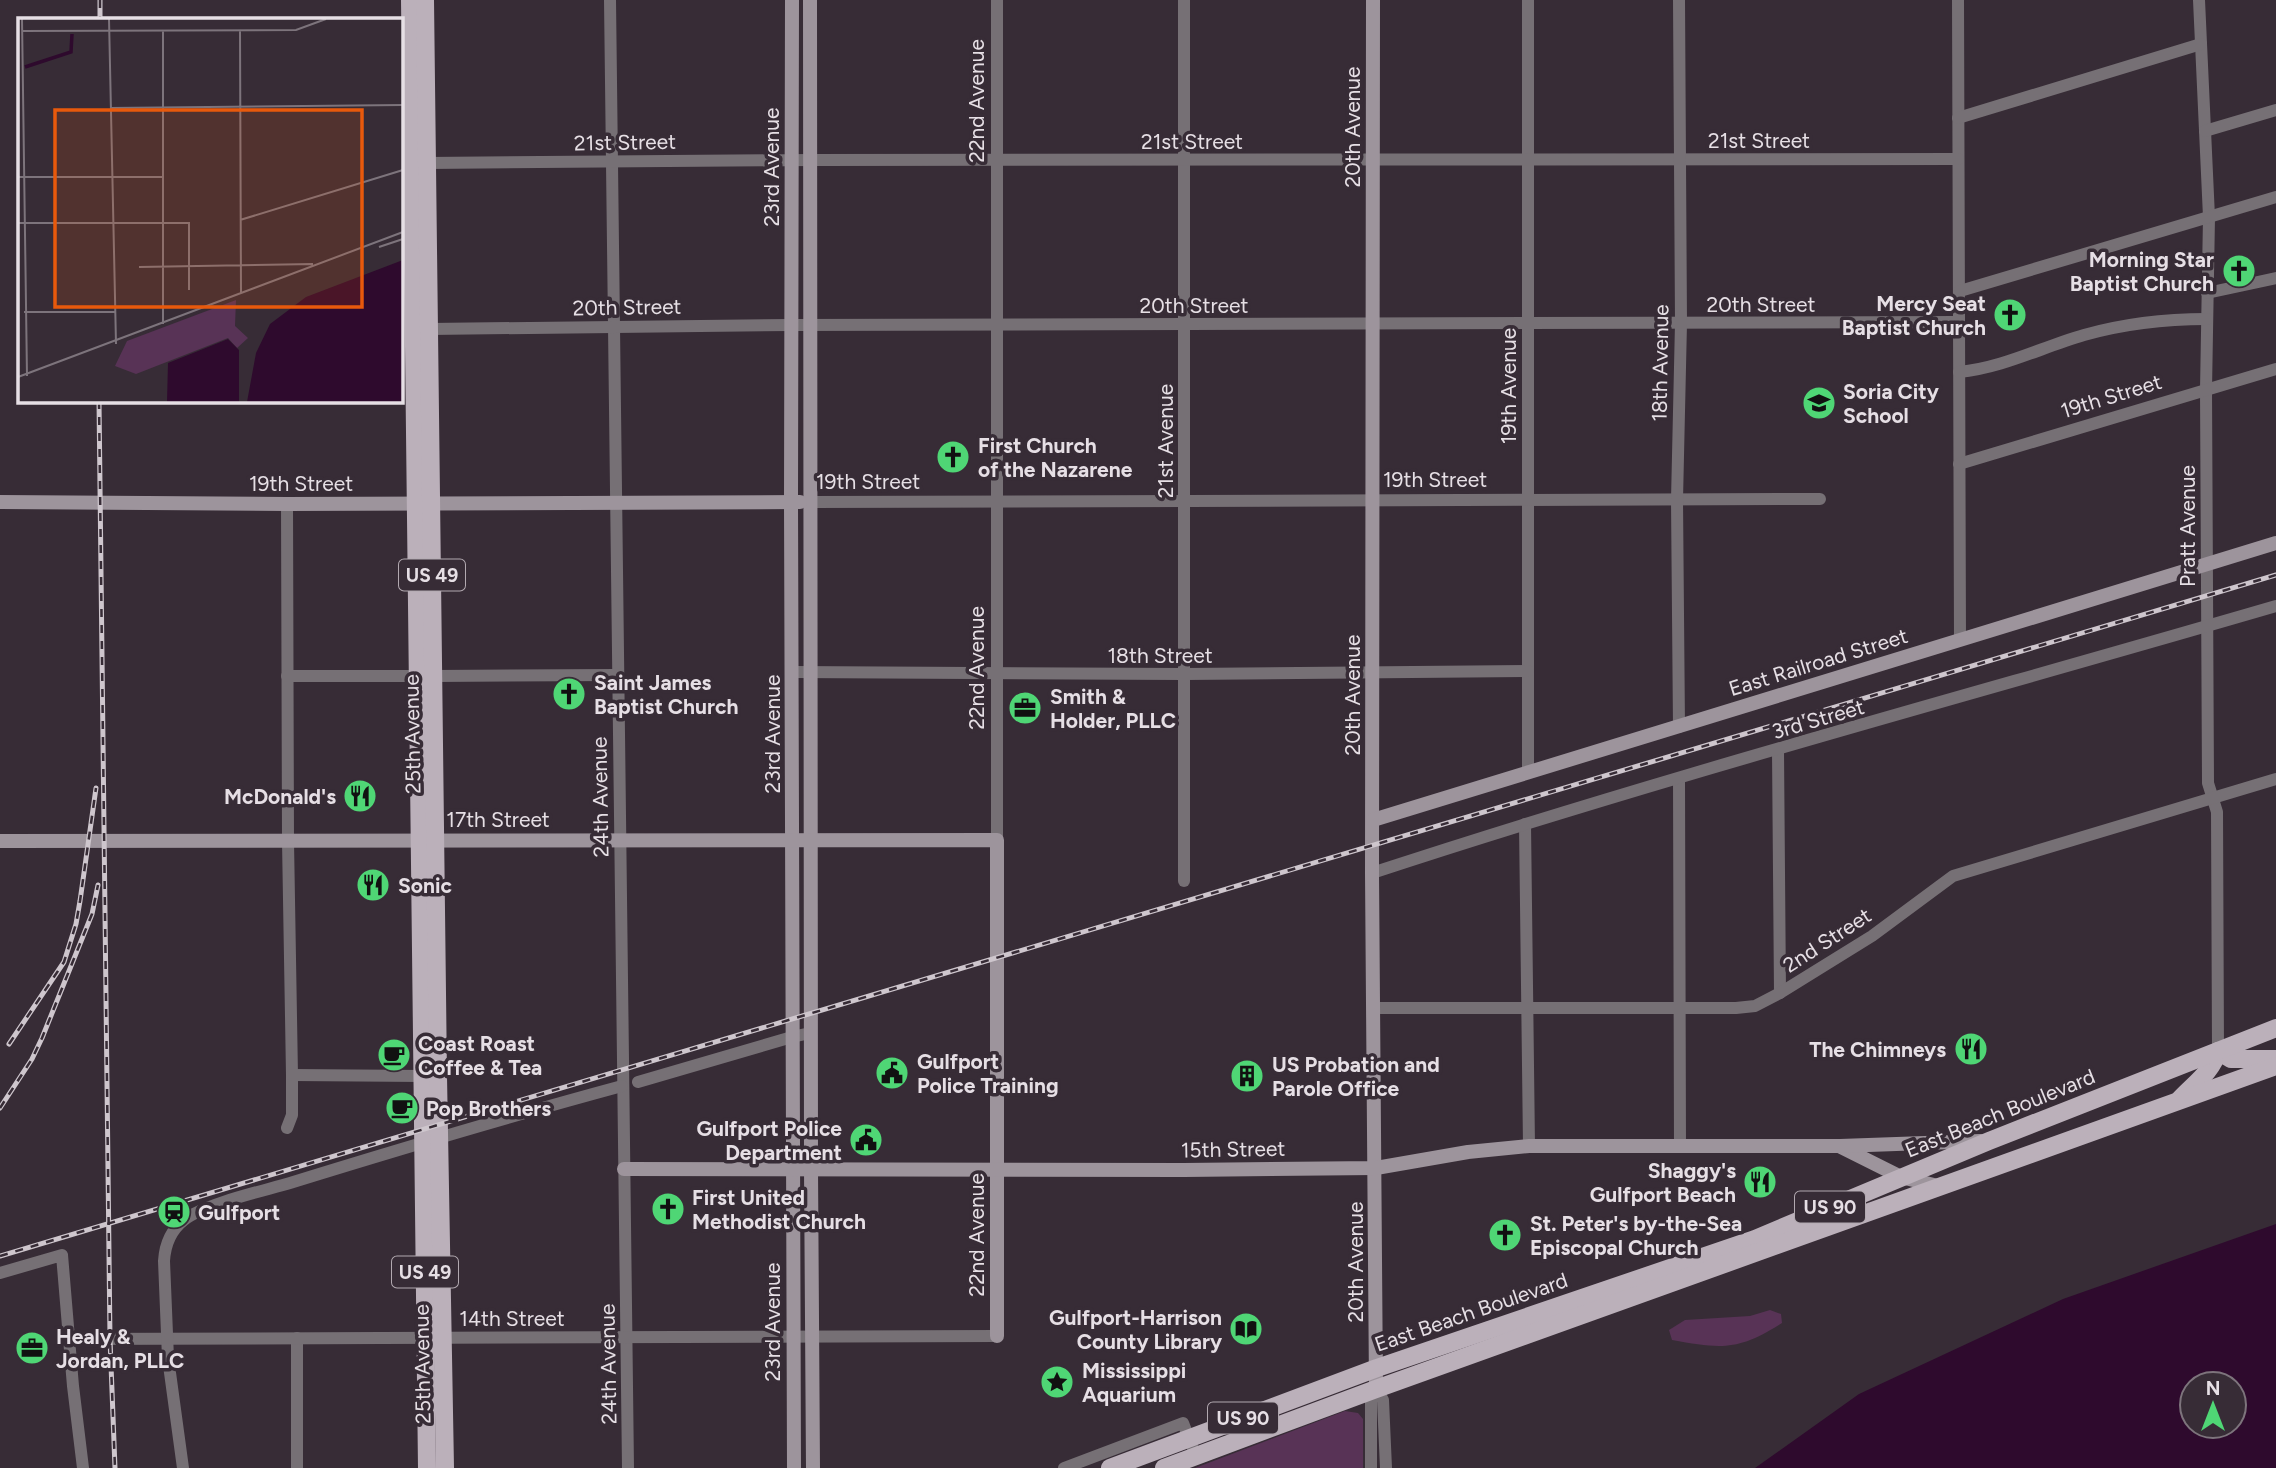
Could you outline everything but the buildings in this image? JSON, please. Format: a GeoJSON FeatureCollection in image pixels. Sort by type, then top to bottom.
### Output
{"type":"FeatureCollection","features":[{"type":"Feature","properties":{"kind":"main road","name":"25th Avenue"},"geometry":{"type":"LineString","coordinates":[[410,0],[415,329],[424,503],[432,1140],[426,1338],[427,1468]]}},
{"type":"Feature","properties":{"kind":"main road","name":"25th Avenue"},"geometry":{"type":"LineString","coordinates":[[413,163],[425,0]]}},
{"type":"Feature","properties":{"kind":"main road","name":"25th Avenue"},"geometry":{"type":"LineString","coordinates":[[428,841],[423,1076],[432,1140],[444,1338],[445,1468]]}},
{"type":"Feature","properties":{"kind":"main road","name":"East Beach Boulevard"},"geometry":{"type":"LineString","coordinates":[[1110,1468],[1377,1368],[1755,1239],[1989,1141],[2276,1028]]}},
{"type":"Feature","properties":{"kind":"main road"},"geometry":{"type":"LineString","coordinates":[[2177,1101],[2207,1073],[2214,1064],[2218,1051],[2231,1059],[2276,1059]]}},
{"type":"Feature","properties":{"kind":"main road","name":"East Beach Boulevard"},"geometry":{"type":"LineString","coordinates":[[1164,1468],[1376,1389],[2276,1066]]}},
{"type":"Feature","properties":{"kind":"street","name":"24th Avenue"},"geometry":{"type":"LineString","coordinates":[[610,0],[628,1468]]}},
{"type":"Feature","properties":{"kind":"street","name":"23rd Avenue"},"geometry":{"type":"LineString","coordinates":[[792,0],[794,1468]]}},
{"type":"Feature","properties":{"kind":"street","name":"23rd Avenue"},"geometry":{"type":"LineString","coordinates":[[810,0],[810,1169],[813,1468]]}},
{"type":"Feature","properties":{"kind":"street","name":"22nd Avenue"},"geometry":{"type":"LineString","coordinates":[[997,0],[997,1336]]}},
{"type":"Feature","properties":{"kind":"street","name":"21st Avenue"},"geometry":{"type":"LineString","coordinates":[[1184,0],[1184,881]]}},
{"type":"Feature","properties":{"kind":"street","name":"20th Avenue"},"geometry":{"type":"LineString","coordinates":[[1371,1468],[1371,1399],[1376,1389],[1377,1368],[1372,873],[1374,0]]}},
{"type":"Feature","properties":{"kind":"street","name":"19th Avenue"},"geometry":{"type":"LineString","coordinates":[[1528,0],[1528,771]]}},
{"type":"Feature","properties":{"kind":"street","name":"18th Avenue"},"geometry":{"type":"LineString","coordinates":[[1679,0],[1679,727]]}},
{"type":"Feature","properties":{"kind":"street"},"geometry":{"type":"LineString","coordinates":[[1958,0],[1961,640]]}},
{"type":"Feature","properties":{"kind":"street","name":"Pratt Avenue"},"geometry":{"type":"LineString","coordinates":[[2199,0],[2208,217],[2208,783],[2217,812],[2218,1051]]}},
{"type":"Feature","properties":{"kind":"street"},"geometry":{"type":"LineString","coordinates":[[1958,118],[2201,44]]}},
{"type":"Feature","properties":{"kind":"street"},"geometry":{"type":"LineString","coordinates":[[2205,131],[2276,110]]}},
{"type":"Feature","properties":{"kind":"street","name":"21st Street"},"geometry":{"type":"LineString","coordinates":[[413,163],[1958,159]]}},
{"type":"Feature","properties":{"kind":"street"},"geometry":{"type":"LineString","coordinates":[[1959,291],[2276,197]]}},
{"type":"Feature","properties":{"kind":"street"},"geometry":{"type":"LineString","coordinates":[[2207,293],[2276,278]]}},
{"type":"Feature","properties":{"kind":"street"},"geometry":{"type":"LineString","coordinates":[[1959,372],[1991,366],[2084,335],[2144,323],[2207,319]]}},
{"type":"Feature","properties":{"kind":"street","name":"20th Street"},"geometry":{"type":"LineString","coordinates":[[415,329],[791,325],[1959,322]]}},
{"type":"Feature","properties":{"kind":"street","name":"19th Street"},"geometry":{"type":"LineString","coordinates":[[1959,464],[2276,369]]}},
{"type":"Feature","properties":{"kind":"street","name":"19th Street"},"geometry":{"type":"LineString","coordinates":[[0,502],[287,504],[1820,499]]}},
{"type":"Feature","properties":{"kind":"street"},"geometry":{"type":"LineString","coordinates":[[287,504],[292,1075],[292,1115],[287,1128]]}},
{"type":"Feature","properties":{"kind":"street","name":"East Railroad Street"},"geometry":{"type":"LineString","coordinates":[[1373,820],[2276,543]]}},
{"type":"Feature","properties":{"kind":"street","name":"3rd Street"},"geometry":{"type":"LineString","coordinates":[[1372,873],[1525,824],[2276,607]]}},
{"type":"Feature","properties":{"kind":"street","name":"18th Street"},"geometry":{"type":"LineString","coordinates":[[793,673],[1528,671]]}},
{"type":"Feature","properties":{"kind":"street"},"geometry":{"type":"LineString","coordinates":[[287,676],[618,675]]}},
{"type":"Feature","properties":{"kind":"street"},"geometry":{"type":"LineString","coordinates":[[1778,751],[1780,993]]}},
{"type":"Feature","properties":{"kind":"street"},"geometry":{"type":"LineString","coordinates":[[1679,779],[1680,1145]]}},
{"type":"Feature","properties":{"kind":"street","name":"2nd Street"},"geometry":{"type":"LineString","coordinates":[[1373,1008],[1755,1006],[1872,936],[1953,876],[2276,779]]}},
{"type":"Feature","properties":{"kind":"street"},"geometry":{"type":"LineString","coordinates":[[1525,824],[1529,1146]]}},
{"type":"Feature","properties":{"kind":"street","name":"17th Street"},"geometry":{"type":"LineString","coordinates":[[0,841],[997,840]]}},
{"type":"Feature","properties":{"kind":"street"},"geometry":{"type":"LineString","coordinates":[[638,1082],[810,1033]]}},
{"type":"Feature","properties":{"kind":"street"},"geometry":{"type":"LineString","coordinates":[[292,1075],[423,1076]]}},
{"type":"Feature","properties":{"kind":"street"},"geometry":{"type":"LineString","coordinates":[[183,1468],[173,1408],[167,1339],[165,1249],[173,1232],[184,1219],[202,1209],[622,1086]]}},
{"type":"Feature","properties":{"kind":"street","name":"15th Street"},"geometry":{"type":"LineString","coordinates":[[624,1170],[1376,1168],[1468,1152],[1529,1146],[1840,1146],[1989,1141]]}},
{"type":"Feature","properties":{"kind":"street","name":"15th Street"},"geometry":{"type":"LineString","coordinates":[[1840,1146],[1901,1177],[1938,1186]]}},
{"type":"Feature","properties":{"kind":"street"},"geometry":{"type":"LineString","coordinates":[[0,1273],[62,1255],[68,1339],[83,1468]]}},
{"type":"Feature","properties":{"kind":"street"},"geometry":{"type":"LineString","coordinates":[[793,1273],[812,1282]]}},
{"type":"Feature","properties":{"kind":"street","name":"14th Street"},"geometry":{"type":"LineString","coordinates":[[68,1339],[997,1336]]}},
{"type":"Feature","properties":{"kind":"street"},"geometry":{"type":"LineString","coordinates":[[297,1338],[297,1468]]}},
{"type":"Feature","properties":{"kind":"street","name":"20th Avenue"},"geometry":{"type":"LineString","coordinates":[[1376,1389],[1383,1400],[1386,1468]]}},
{"type":"Feature","properties":{"kind":"street"},"geometry":{"type":"LineString","coordinates":[[1064,1468],[1183,1423],[1197,1456]]}},
{"type":"Feature","properties":{"kind":"shaded area"},"geometry":{"type":"Polygon","coordinates":[[[2276,1224],[2276,1468],[1755,1468],[1859,1394],[2063,1299],[2276,1224]]]}},
{"type":"Feature","properties":{"kind":"shaded area"},"geometry":{"type":"Polygon","coordinates":[[[1770,1310],[1781,1314],[1782,1323],[1741,1343],[1717,1346],[1672,1340],[1669,1330],[1685,1320],[1750,1316],[1770,1310]]]}},
{"type":"Feature","properties":{"kind":"shaded area"},"geometry":{"type":"Polygon","coordinates":[[[1345,1411],[1358,1413],[1363,1419],[1363,1468],[1195,1468],[1345,1411]]]}},
{"type":"Feature","properties":{"kind":"railway"},"geometry":{"type":"LineString","coordinates":[[100,0],[100,18]]}},
{"type":"Feature","properties":{"kind":"railway"},"geometry":{"type":"LineString","coordinates":[[99,402],[110,1339],[115,1468]]}},
{"type":"Feature","properties":{"kind":"railway"},"geometry":{"type":"LineString","coordinates":[[0,1256],[2276,575]]}},
{"type":"Feature","properties":{"kind":"railway"},"geometry":{"type":"LineString","coordinates":[[9,1044],[64,962],[76,924],[96,788]]}},
{"type":"Feature","properties":{"kind":"railway"},"geometry":{"type":"LineString","coordinates":[[0,1108],[32,1059],[42,1038],[92,914],[98,885]]}},
{"type":"Feature","properties":{"kind":"place","name":"Morning Star Baptist Church"},"geometry":{"type":"Point","coordinates":[2239,271]}},
{"type":"Feature","properties":{"kind":"place","name":"Mercy Seat Baptist Church"},"geometry":{"type":"Point","coordinates":[2010,315]}},
{"type":"Feature","properties":{"kind":"place","name":"Soria City School"},"geometry":{"type":"Point","coordinates":[1819,403]}},
{"type":"Feature","properties":{"kind":"place","name":"First Church of the Nazarene"},"geometry":{"type":"Point","coordinates":[953,457]}},
{"type":"Feature","properties":{"kind":"place","name":"Saint James Baptist Church"},"geometry":{"type":"Point","coordinates":[569,694]}},
{"type":"Feature","properties":{"kind":"place","name":"Smith & Holder, PLLC"},"geometry":{"type":"Point","coordinates":[1025,708]}},
{"type":"Feature","properties":{"kind":"place","name":"McDonald's"},"geometry":{"type":"Point","coordinates":[360,796]}},
{"type":"Feature","properties":{"kind":"place","name":"Sonic"},"geometry":{"type":"Point","coordinates":[373,885]}},
{"type":"Feature","properties":{"kind":"place","name":"The Chimneys"},"geometry":{"type":"Point","coordinates":[1971,1049]}},
{"type":"Feature","properties":{"kind":"place","name":"Coast Roast Coffee & Tea"},"geometry":{"type":"Point","coordinates":[394,1055]}},
{"type":"Feature","properties":{"kind":"place","name":"Gulfport Police Training"},"geometry":{"type":"Point","coordinates":[892,1073]}},
{"type":"Feature","properties":{"kind":"place","name":"US Probation and Parole Office"},"geometry":{"type":"Point","coordinates":[1247,1076]}},
{"type":"Feature","properties":{"kind":"place","name":"Pop Brothers"},"geometry":{"type":"Point","coordinates":[402,1108]}},
{"type":"Feature","properties":{"kind":"place","name":"Gulfport Police Department"},"geometry":{"type":"Point","coordinates":[866,1140]}},
{"type":"Feature","properties":{"kind":"place","name":"Shaggy's Gulfport Beach"},"geometry":{"type":"Point","coordinates":[1760,1182]}},
{"type":"Feature","properties":{"kind":"place","name":"First United Methodist Church"},"geometry":{"type":"Point","coordinates":[668,1209]}},
{"type":"Feature","properties":{"kind":"place","name":"Gulfport"},"geometry":{"type":"Point","coordinates":[174,1212]}},
{"type":"Feature","properties":{"kind":"place","name":"St. Peter's by-the-Sea Episcopal Church"},"geometry":{"type":"Point","coordinates":[1505,1235]}},
{"type":"Feature","properties":{"kind":"place","name":"Gulfport-Harrison County Library"},"geometry":{"type":"Point","coordinates":[1246,1329]}},
{"type":"Feature","properties":{"kind":"place","name":"Healy & Jordan, PLLC"},"geometry":{"type":"Point","coordinates":[32,1348]}},
{"type":"Feature","properties":{"kind":"place","name":"Mississippi Aquarium"},"geometry":{"type":"Point","coordinates":[1057,1382]}}]}
